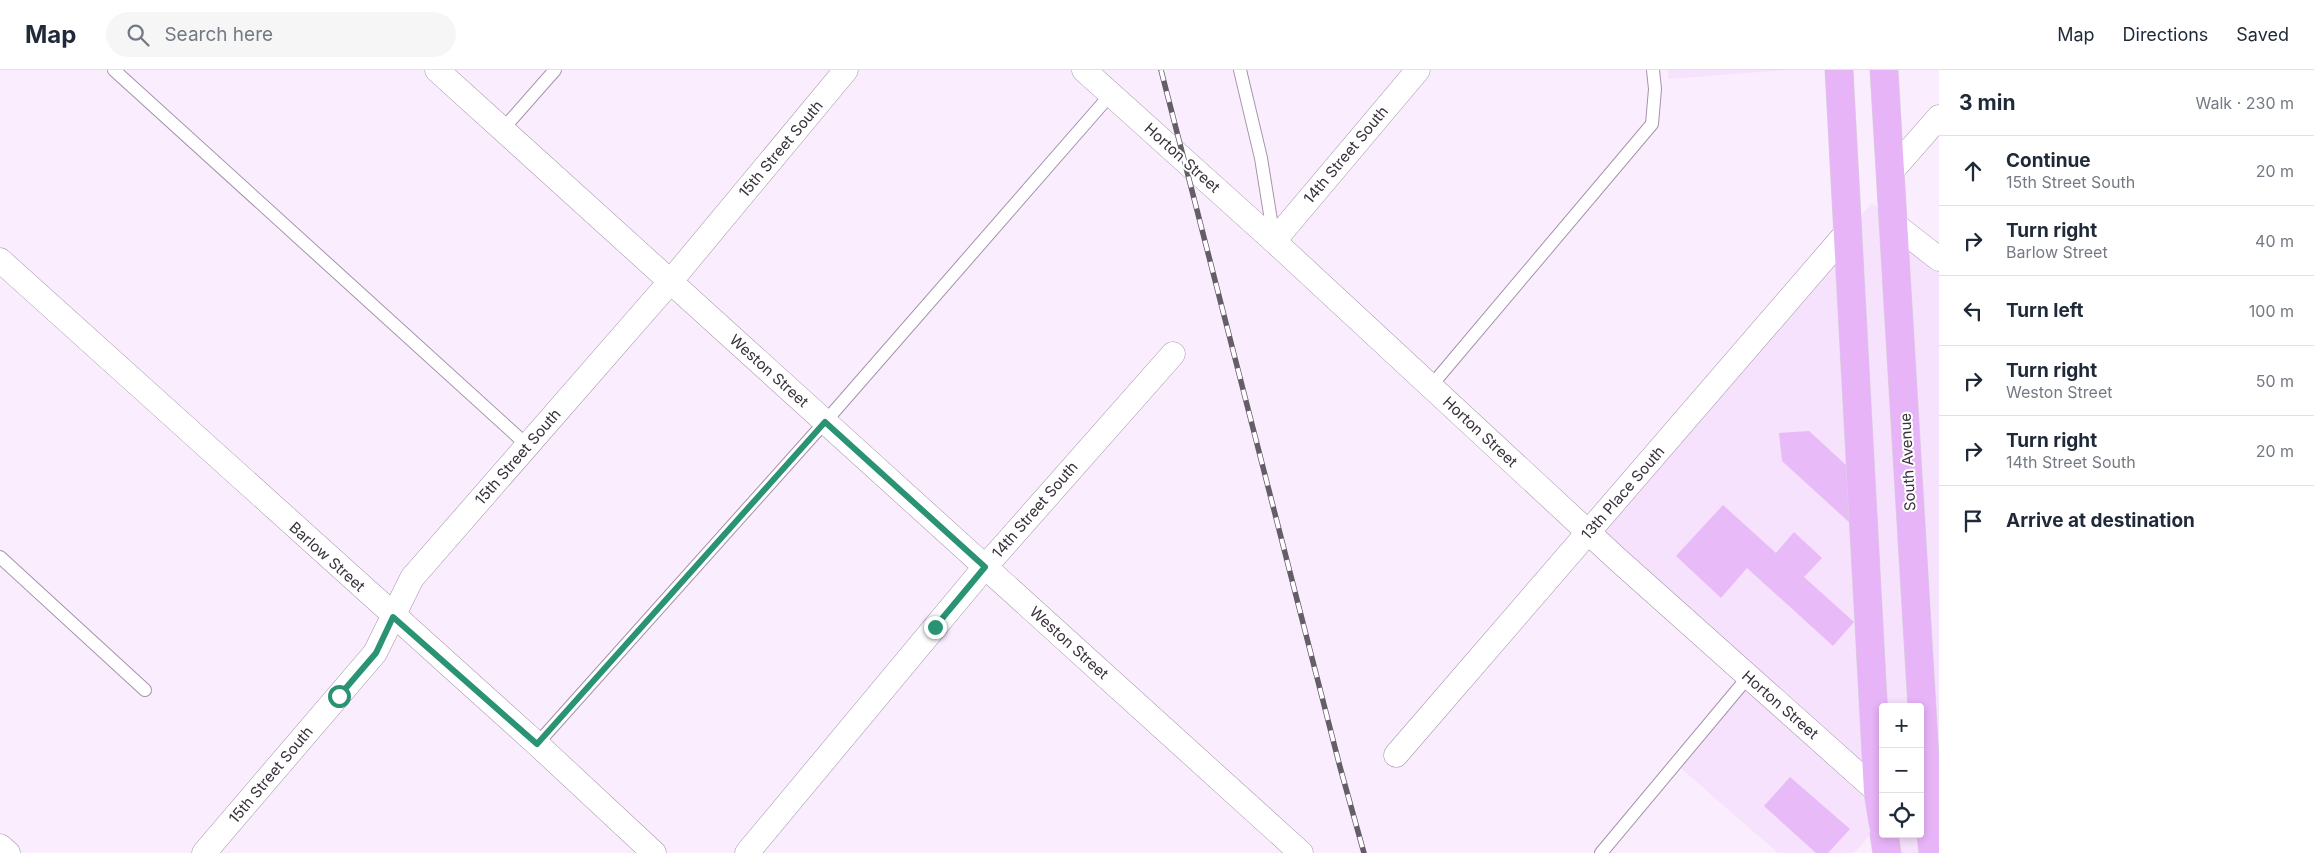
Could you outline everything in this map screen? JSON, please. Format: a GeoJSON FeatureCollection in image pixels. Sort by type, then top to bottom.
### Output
{"type":"FeatureCollection","features":[{"type":"Feature","properties":{"kind":"highway"},"geometry":{"type":"LineString","coordinates":[[1839,70],[1879,798]]}},
{"type":"Feature","properties":{"kind":"highway","name":"South Avenue"},"geometry":{"type":"LineString","coordinates":[[1884,70],[1935,847]]}},
{"type":"Feature","properties":{"kind":"highway"},"geometry":{"type":"LineString","coordinates":[[1885,838],[1887,853]]}},
{"type":"Feature","properties":{"kind":"street","name":"Weston Street"},"geometry":{"type":"LineString","coordinates":[[438,70],[1301,853]]}},
{"type":"Feature","properties":{"kind":"street","name":"15th Street South"},"geometry":{"type":"LineString","coordinates":[[204,853],[376,653],[412,578],[670,282],[846,70]]}},
{"type":"Feature","properties":{"kind":"street","name":"Horton Street"},"geometry":{"type":"LineString","coordinates":[[1084,70],[1274,241],[1748,677],[1878,792]]}},
{"type":"Feature","properties":{"kind":"street","name":"14th Street South"},"geometry":{"type":"LineString","coordinates":[[1274,241],[1418,70]]}},
{"type":"Feature","properties":{"kind":"street"},"geometry":{"type":"LineString","coordinates":[[1890,173],[1939,117]]}},
{"type":"Feature","properties":{"kind":"street"},"geometry":{"type":"LineString","coordinates":[[1894,224],[1939,259]]}},
{"type":"Feature","properties":{"kind":"street","name":"13th Place South"},"geometry":{"type":"LineString","coordinates":[[1396,755],[1849,230]]}},
{"type":"Feature","properties":{"kind":"street","name":"Barlow Street"},"geometry":{"type":"LineString","coordinates":[[0,260],[393,617],[537,744],[654,853]]}},
{"type":"Feature","properties":{"kind":"street","name":"14th Street South"},"geometry":{"type":"LineString","coordinates":[[748,853],[985,567],[1173,354]]}},
{"type":"Feature","properties":{"kind":"street"},"geometry":{"type":"LineString","coordinates":[[0,846],[8,853]]}},
{"type":"Feature","properties":{"kind":"lane"},"geometry":{"type":"LineString","coordinates":[[114,70],[528,446]]}},
{"type":"Feature","properties":{"kind":"lane"},"geometry":{"type":"LineString","coordinates":[[503,129],[555,70]]}},
{"type":"Feature","properties":{"kind":"lane"},"geometry":{"type":"LineString","coordinates":[[1240,70],[1262,158],[1274,241]]}},
{"type":"Feature","properties":{"kind":"lane"},"geometry":{"type":"LineString","coordinates":[[1431,386],[1652,124],[1655,89],[1653,70]]}},
{"type":"Feature","properties":{"kind":"lane"},"geometry":{"type":"LineString","coordinates":[[537,744],[825,422],[1111,94]]}},
{"type":"Feature","properties":{"kind":"lane"},"geometry":{"type":"LineString","coordinates":[[0,557],[145,690]]}},
{"type":"Feature","properties":{"kind":"lane"},"geometry":{"type":"LineString","coordinates":[[1601,853],[1748,677]]}},
{"type":"Feature","properties":{"kind":"shaded area"},"geometry":{"type":"Polygon","coordinates":[[[1668,70],[1785,70],[1668,79],[1668,70]]]}},
{"type":"Feature","properties":{"kind":"shaded area"},"geometry":{"type":"Polygon","coordinates":[[[1872,203],[1939,263],[1939,853],[1873,853],[1871,834],[1854,853],[1778,853],[1676,764],[1748,677],[1589,532],[1872,203]]]}},
{"type":"Feature","properties":{"kind":"building"},"geometry":{"type":"Polygon","coordinates":[[[1809,431],[1846,465],[1850,523],[1782,461],[1779,433],[1809,431]]]}},
{"type":"Feature","properties":{"kind":"building"},"geometry":{"type":"Polygon","coordinates":[[[1723,505],[1776,553],[1794,532],[1822,558],[1804,577],[1854,622],[1833,646],[1747,568],[1721,598],[1676,556],[1723,505]]]}},
{"type":"Feature","properties":{"kind":"building"},"geometry":{"type":"Polygon","coordinates":[[[1790,777],[1850,829],[1828,853],[1816,853],[1764,806],[1790,777]]]}},
{"type":"Feature","properties":{"kind":"railway"},"geometry":{"type":"LineString","coordinates":[[1161,70],[1340,767],[1364,853]]}},
{"type":"Feature","properties":{"kind":"route"},"geometry":{"type":"LineString","coordinates":[[339,696],[376,653],[393,617],[537,744],[825,422],[985,567],[935,627]]}}]}
